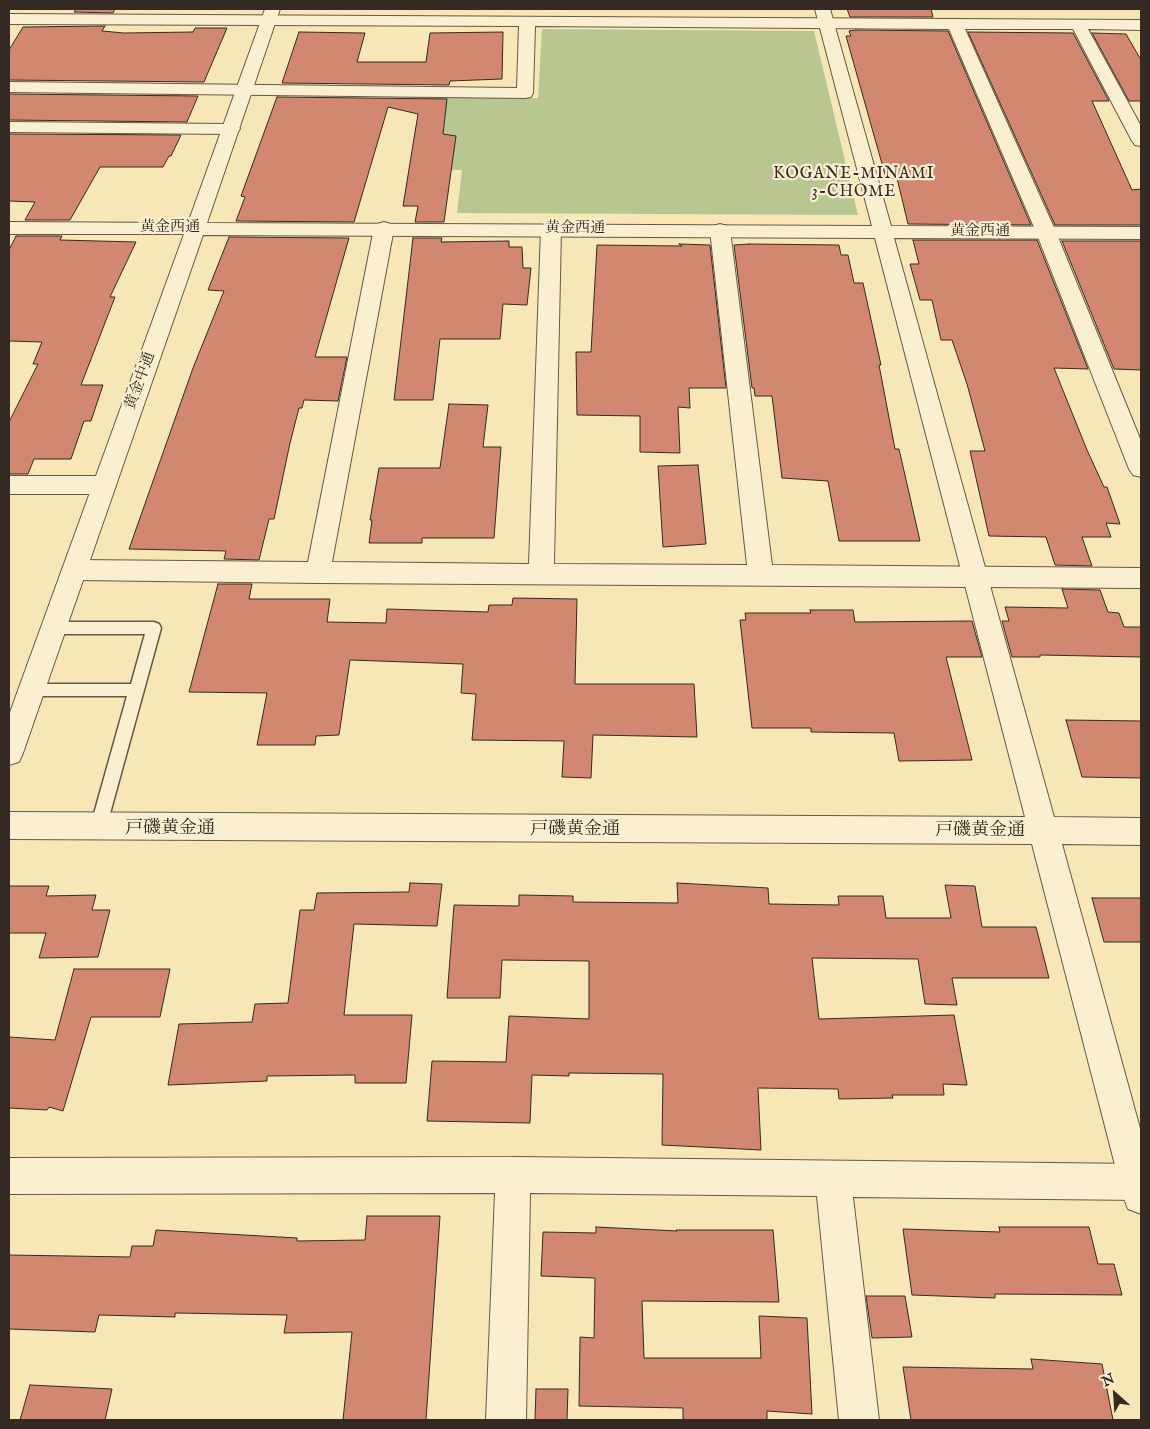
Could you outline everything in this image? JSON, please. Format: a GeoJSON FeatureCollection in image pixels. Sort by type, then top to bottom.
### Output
{"type":"FeatureCollection","features":[{"type":"Feature","properties":{"kind":"street"},"geometry":{"type":"LineString","coordinates":[[9,19],[129,14],[416,15],[527,21],[825,16],[955,24],[1141,25]]}},
{"type":"Feature","properties":{"kind":"street","name":"黄金中通"},"geometry":{"type":"LineString","coordinates":[[9,753],[270,15]]}},
{"type":"Feature","properties":{"kind":"street"},"geometry":{"type":"LineString","coordinates":[[9,1176],[513,1175],[833,1179],[1140,1187],[974,578],[825,16]]}},
{"type":"Feature","properties":{"kind":"street"},"geometry":{"type":"LineString","coordinates":[[9,87],[525,93],[527,21]]}},
{"type":"Feature","properties":{"kind":"street"},"geometry":{"type":"LineString","coordinates":[[955,24],[1046,232],[1141,469]]}},
{"type":"Feature","properties":{"kind":"street"},"geometry":{"type":"LineString","coordinates":[[1078,25],[1141,140]]}},
{"type":"Feature","properties":{"kind":"street"},"geometry":{"type":"LineString","coordinates":[[9,126],[231,129]]}},
{"type":"Feature","properties":{"kind":"street","name":"黄金西通"},"geometry":{"type":"LineString","coordinates":[[9,228],[384,228],[1141,233]]}},
{"type":"Feature","properties":{"kind":"street"},"geometry":{"type":"LineString","coordinates":[[318,573],[384,228]]}},
{"type":"Feature","properties":{"kind":"street"},"geometry":{"type":"LineString","coordinates":[[541,575],[551,229]]}},
{"type":"Feature","properties":{"kind":"street"},"geometry":{"type":"LineString","coordinates":[[720,230],[761,576]]}},
{"type":"Feature","properties":{"kind":"street"},"geometry":{"type":"LineString","coordinates":[[9,485],[103,485]]}},
{"type":"Feature","properties":{"kind":"street"},"geometry":{"type":"LineString","coordinates":[[75,570],[541,575],[1141,578]]}},
{"type":"Feature","properties":{"kind":"street","name":"戸磯黄金通"},"geometry":{"type":"LineString","coordinates":[[9,826],[98,828],[1141,832]]}},
{"type":"Feature","properties":{"kind":"street"},"geometry":{"type":"LineString","coordinates":[[506,1420],[513,1175]]}},
{"type":"Feature","properties":{"kind":"street"},"geometry":{"type":"LineString","coordinates":[[833,1179],[858,1420]]}},
{"type":"Feature","properties":{"kind":"lane"},"geometry":{"type":"LineString","coordinates":[[54,628],[154,628],[98,828]]}},
{"type":"Feature","properties":{"kind":"lane"},"geometry":{"type":"LineString","coordinates":[[32,690],[137,690]]}},
{"type":"Feature","properties":{"kind":"green space"},"geometry":{"type":"Polygon","coordinates":[[[542,29],[814,31],[858,215],[457,213],[462,170],[412,169],[425,98],[538,98],[542,29]]]}},
{"type":"Feature","properties":{"kind":"building"},"geometry":{"type":"Polygon","coordinates":[[[76,9],[115,9],[113,13],[74,12],[76,9]]]}},
{"type":"Feature","properties":{"kind":"building"},"geometry":{"type":"Polygon","coordinates":[[[847,9],[931,9],[933,17],[850,17],[847,9]]]}},
{"type":"Feature","properties":{"kind":"building"},"geometry":{"type":"Polygon","coordinates":[[[105,26],[102,31],[124,33],[193,32],[195,28],[227,28],[204,82],[9,80],[9,50],[23,27],[105,26]]]}},
{"type":"Feature","properties":{"kind":"building"},"geometry":{"type":"Polygon","coordinates":[[[849,31],[948,31],[1031,225],[908,224],[897,178],[886,178],[846,36],[851,36],[849,31]]]}},
{"type":"Feature","properties":{"kind":"building"},"geometry":{"type":"Polygon","coordinates":[[[299,32],[365,33],[357,62],[426,62],[430,33],[503,32],[502,79],[450,81],[449,85],[282,83],[299,32]]]}},
{"type":"Feature","properties":{"kind":"building"},"geometry":{"type":"Polygon","coordinates":[[[968,32],[1073,33],[1109,101],[1092,101],[1132,190],[1141,189],[1141,225],[1055,225],[968,32]]]}},
{"type":"Feature","properties":{"kind":"building"},"geometry":{"type":"Polygon","coordinates":[[[1092,33],[1126,34],[1141,60],[1141,101],[1129,101],[1092,33]]]}},
{"type":"Feature","properties":{"kind":"building"},"geometry":{"type":"Polygon","coordinates":[[[9,94],[198,96],[187,122],[9,120],[9,94]]]}},
{"type":"Feature","properties":{"kind":"building"},"geometry":{"type":"Polygon","coordinates":[[[277,97],[447,99],[443,134],[456,136],[444,222],[415,222],[418,206],[403,206],[418,114],[388,107],[354,222],[236,221],[245,197],[241,196],[277,97]]]}},
{"type":"Feature","properties":{"kind":"building"},"geometry":{"type":"Polygon","coordinates":[[[9,134],[181,135],[171,156],[169,156],[163,167],[100,167],[70,220],[25,220],[35,202],[9,201],[9,134]]]}},
{"type":"Feature","properties":{"kind":"building"},"geometry":{"type":"Polygon","coordinates":[[[16,236],[62,236],[60,240],[136,242],[110,297],[115,297],[81,385],[103,385],[91,421],[84,421],[71,459],[34,459],[28,474],[9,474],[9,422],[38,364],[33,364],[42,342],[9,341],[9,250],[16,236]]]}},
{"type":"Feature","properties":{"kind":"building"},"geometry":{"type":"Polygon","coordinates":[[[229,237],[349,238],[315,357],[347,357],[338,401],[304,400],[302,408],[299,408],[274,519],[269,519],[259,560],[224,559],[226,551],[129,549],[193,368],[224,291],[208,290],[229,237]]]}},
{"type":"Feature","properties":{"kind":"building"},"geometry":{"type":"Polygon","coordinates":[[[413,238],[442,238],[441,242],[509,241],[509,247],[522,247],[523,268],[531,268],[527,305],[503,304],[500,339],[440,339],[433,400],[394,400],[413,238]]]}},
{"type":"Feature","properties":{"kind":"building"},"geometry":{"type":"Polygon","coordinates":[[[913,240],[1037,240],[1088,369],[1054,368],[1087,450],[1104,487],[1107,487],[1120,524],[1106,523],[1111,537],[1082,537],[1092,566],[1055,565],[1046,537],[989,536],[970,451],[985,451],[967,384],[952,340],[941,340],[932,300],[920,300],[910,264],[919,264],[913,240]]]}},
{"type":"Feature","properties":{"kind":"building"},"geometry":{"type":"Polygon","coordinates":[[[1062,241],[1141,241],[1141,370],[1114,369],[1062,241]]]}},
{"type":"Feature","properties":{"kind":"building"},"geometry":{"type":"Polygon","coordinates":[[[679,244],[710,245],[726,388],[689,388],[690,408],[678,407],[680,453],[640,452],[640,416],[577,415],[576,352],[591,352],[597,245],[682,246],[679,244]]]}},
{"type":"Feature","properties":{"kind":"building"},"geometry":{"type":"Polygon","coordinates":[[[734,245],[839,245],[841,255],[848,255],[854,283],[863,283],[881,365],[879,365],[895,449],[899,449],[920,541],[839,541],[828,481],[782,478],[772,396],[755,396],[754,388],[752,388],[734,245]]]}},
{"type":"Feature","properties":{"kind":"building"},"geometry":{"type":"Polygon","coordinates":[[[449,404],[488,405],[483,447],[501,447],[494,538],[422,538],[422,543],[369,543],[372,520],[370,520],[379,468],[440,468],[449,404]]]}},
{"type":"Feature","properties":{"kind":"building"},"geometry":{"type":"Polygon","coordinates":[[[698,465],[706,544],[663,547],[658,466],[698,465]]]}},
{"type":"Feature","properties":{"kind":"building"},"geometry":{"type":"Polygon","coordinates":[[[218,584],[252,584],[249,599],[330,599],[327,622],[386,623],[387,609],[488,612],[489,605],[512,605],[513,598],[577,599],[575,684],[694,684],[697,737],[593,735],[591,778],[562,777],[564,741],[472,740],[476,694],[461,693],[463,664],[350,660],[339,735],[316,736],[315,745],[257,745],[267,693],[189,692],[218,584]]]}},
{"type":"Feature","properties":{"kind":"building"},"geometry":{"type":"Polygon","coordinates":[[[1062,589],[1100,590],[1108,612],[1119,613],[1124,627],[1141,627],[1141,657],[1040,655],[1040,657],[1012,657],[1002,621],[1009,621],[1005,607],[1068,608],[1062,589]]]}},
{"type":"Feature","properties":{"kind":"building"},"geometry":{"type":"Polygon","coordinates":[[[810,610],[853,610],[855,622],[972,621],[982,657],[946,657],[972,760],[899,761],[894,733],[811,732],[811,728],[752,728],[740,620],[746,620],[745,613],[811,613],[810,610]]]}},
{"type":"Feature","properties":{"kind":"building"},"geometry":{"type":"Polygon","coordinates":[[[1066,720],[1141,721],[1141,778],[1082,777],[1066,720]]]}},
{"type":"Feature","properties":{"kind":"building"},"geometry":{"type":"Polygon","coordinates":[[[410,883],[442,884],[437,926],[354,924],[344,1015],[412,1015],[406,1083],[355,1083],[355,1075],[267,1076],[267,1081],[168,1085],[179,1024],[252,1022],[255,1004],[288,1003],[300,910],[314,910],[317,893],[409,892],[410,883]]]}},
{"type":"Feature","properties":{"kind":"building"},"geometry":{"type":"Polygon","coordinates":[[[677,883],[768,888],[769,904],[839,905],[838,896],[883,896],[886,918],[951,918],[945,885],[975,886],[982,927],[1036,927],[1049,978],[952,978],[957,1005],[925,1004],[918,959],[812,958],[819,1019],[954,1015],[967,1085],[943,1084],[944,1095],[892,1095],[893,1098],[839,1099],[838,1089],[758,1088],[761,1150],[662,1145],[663,1074],[569,1073],[569,1076],[532,1075],[530,1123],[427,1121],[432,1061],[506,1062],[509,1016],[589,1019],[589,961],[502,960],[500,998],[447,998],[454,905],[519,906],[519,895],[573,896],[573,902],[678,903],[677,883]]]}},
{"type":"Feature","properties":{"kind":"building"},"geometry":{"type":"Polygon","coordinates":[[[9,886],[49,886],[46,896],[96,895],[92,910],[110,910],[98,957],[39,958],[46,933],[9,933],[9,886]]]}},
{"type":"Feature","properties":{"kind":"building"},"geometry":{"type":"Polygon","coordinates":[[[1092,898],[1141,898],[1141,942],[1104,942],[1092,898]]]}},
{"type":"Feature","properties":{"kind":"building"},"geometry":{"type":"Polygon","coordinates":[[[74,969],[170,969],[160,1017],[91,1017],[63,1111],[49,1107],[47,1110],[9,1108],[9,1037],[55,1040],[74,969]]]}},
{"type":"Feature","properties":{"kind":"building"},"geometry":{"type":"Polygon","coordinates":[[[367,1216],[440,1216],[426,1420],[343,1420],[352,1332],[284,1333],[287,1315],[175,1313],[175,1317],[99,1315],[95,1332],[9,1329],[9,1255],[130,1257],[132,1246],[153,1246],[156,1230],[297,1238],[297,1241],[365,1240],[367,1216]]]}},
{"type":"Feature","properties":{"kind":"building"},"geometry":{"type":"Polygon","coordinates":[[[596,1227],[677,1231],[773,1230],[779,1302],[642,1301],[644,1358],[761,1358],[759,1316],[807,1318],[812,1414],[767,1411],[767,1420],[683,1420],[683,1408],[579,1406],[580,1337],[594,1338],[595,1278],[541,1276],[543,1232],[596,1233],[596,1227]]]}},
{"type":"Feature","properties":{"kind":"building"},"geometry":{"type":"Polygon","coordinates":[[[999,1227],[1089,1227],[1098,1264],[1114,1264],[1122,1295],[995,1294],[995,1298],[912,1295],[903,1229],[1000,1232],[999,1227]]]}},
{"type":"Feature","properties":{"kind":"building"},"geometry":{"type":"Polygon","coordinates":[[[866,1296],[905,1296],[912,1337],[872,1338],[866,1296]]]}},
{"type":"Feature","properties":{"kind":"building"},"geometry":{"type":"Polygon","coordinates":[[[1031,1359],[1102,1364],[1113,1420],[911,1420],[903,1367],[1033,1369],[1031,1359]]]}},
{"type":"Feature","properties":{"kind":"building"},"geometry":{"type":"Polygon","coordinates":[[[30,1385],[112,1389],[105,1420],[20,1420],[30,1385]]]}},
{"type":"Feature","properties":{"kind":"building"},"geometry":{"type":"Polygon","coordinates":[[[536,1389],[568,1389],[567,1420],[535,1420],[536,1389]]]}},
{"type":"Feature","properties":{"kind":"district","name":"KOGANE-MINAMI 3-CHOME"},"geometry":{"type":"Point","coordinates":[854,184]}}]}
